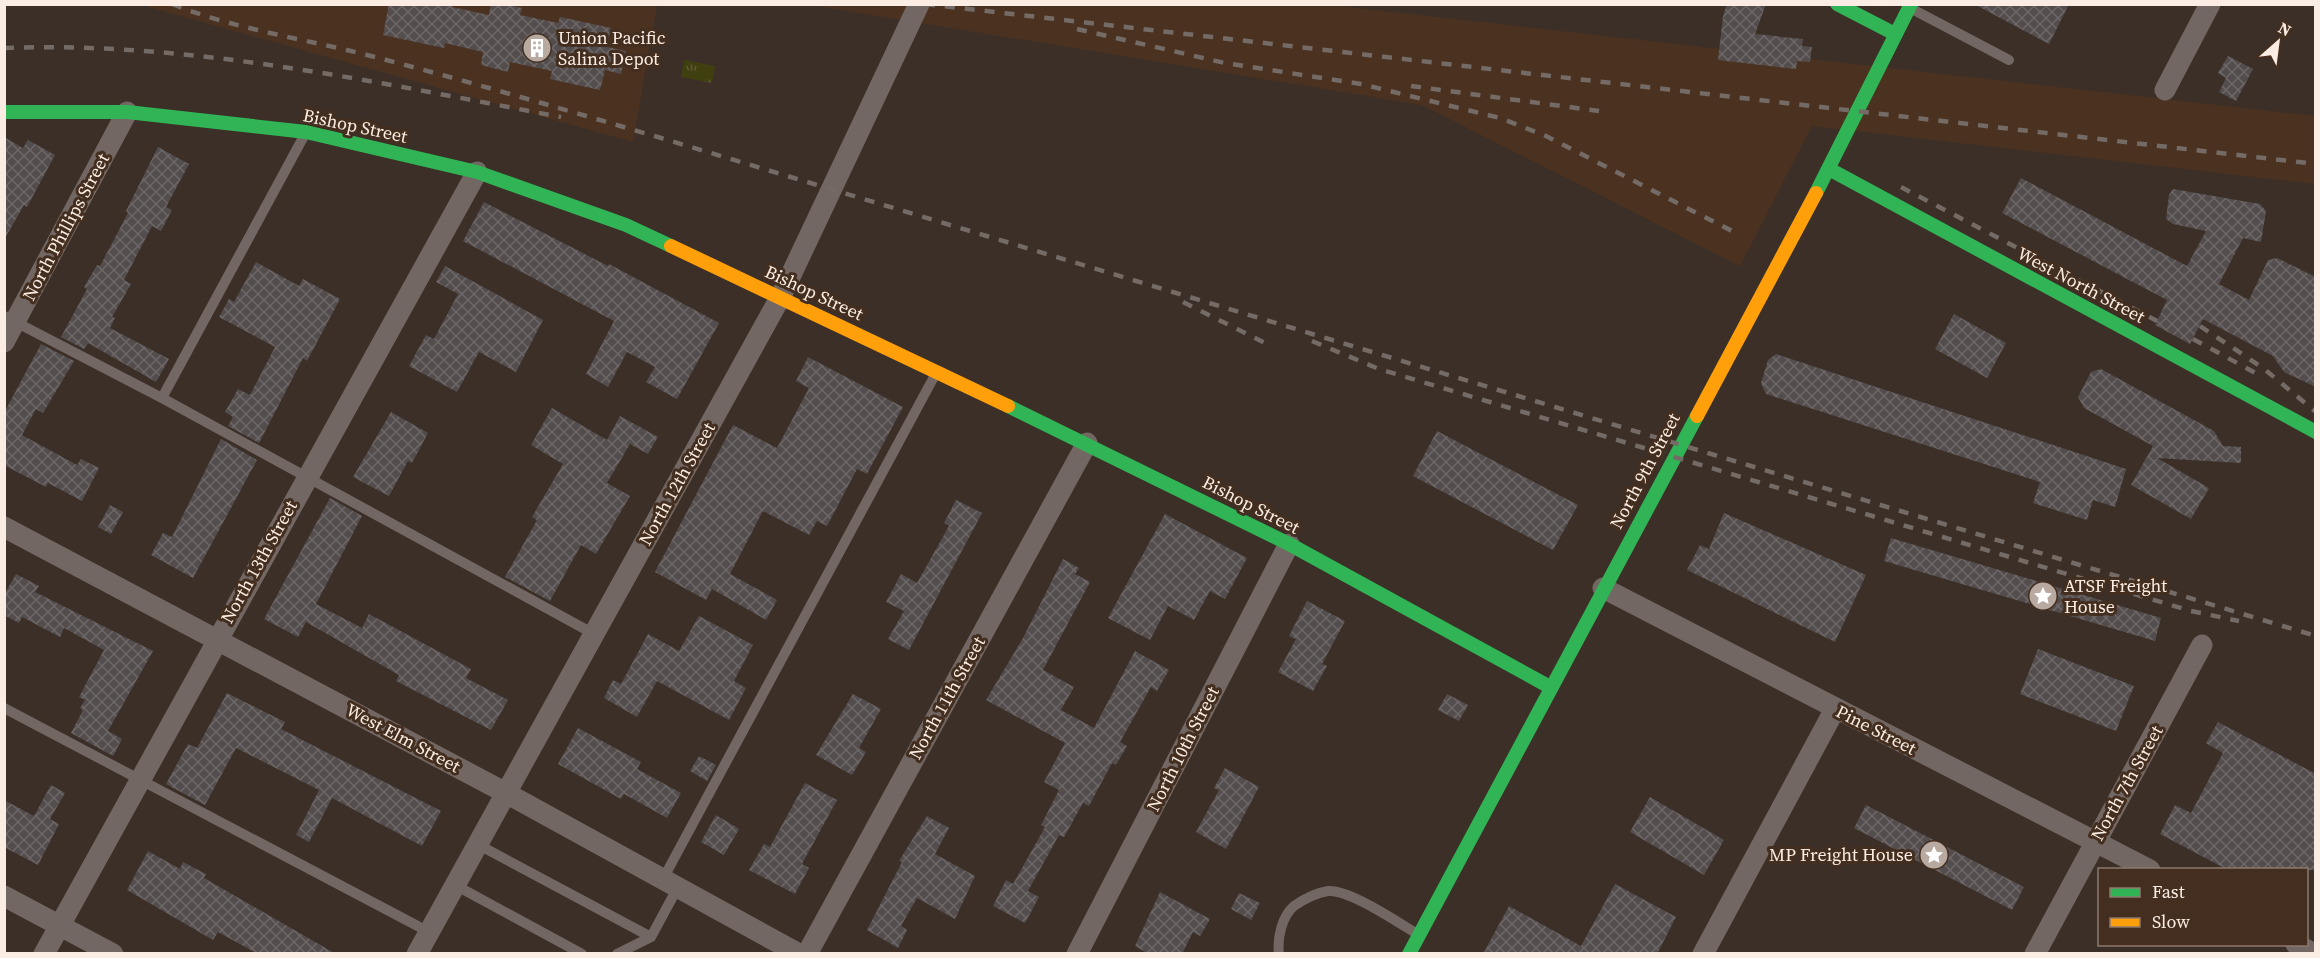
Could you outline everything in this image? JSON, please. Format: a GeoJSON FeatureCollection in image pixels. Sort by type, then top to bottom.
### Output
{"type":"FeatureCollection","features":[{"type":"Feature","properties":{"kind":"street","name":"North 12th Street"},"geometry":{"type":"LineString","coordinates":[[417,954],[781,297],[919,4]]}},
{"type":"Feature","properties":{"kind":"street"},"geometry":{"type":"LineString","coordinates":[[1837,4],[1895,34]]}},
{"type":"Feature","properties":{"kind":"street"},"geometry":{"type":"LineString","coordinates":[[2165,90],[2210,4]]}},
{"type":"Feature","properties":{"kind":"street","name":"North 9th Street"},"geometry":{"type":"LineString","coordinates":[[1409,954],[1828,169],[1910,6]]}},
{"type":"Feature","properties":{"kind":"street","name":"Bishop Street"},"geometry":{"type":"LineString","coordinates":[[4,112],[127,112],[306,132],[477,172],[626,225],[1087,443],[1289,544],[1550,687]]}},
{"type":"Feature","properties":{"kind":"street","name":"North Phillips Street"},"geometry":{"type":"LineString","coordinates":[[4,342],[10,319],[127,112]]}},
{"type":"Feature","properties":{"kind":"street","name":"West North Street"},"geometry":{"type":"LineString","coordinates":[[1828,169],[2316,432]]}},
{"type":"Feature","properties":{"kind":"street","name":"North 13th Street"},"geometry":{"type":"LineString","coordinates":[[44,954],[216,639],[477,172]]}},
{"type":"Feature","properties":{"kind":"street","name":"North 11th Street"},"geometry":{"type":"LineString","coordinates":[[807,954],[1087,443]]}},
{"type":"Feature","properties":{"kind":"street","name":"West Elm Street"},"geometry":{"type":"LineString","coordinates":[[4,527],[506,793],[799,954]]}},
{"type":"Feature","properties":{"kind":"street","name":"North 10th Street"},"geometry":{"type":"LineString","coordinates":[[1077,954],[1289,544]]}},
{"type":"Feature","properties":{"kind":"street","name":"Pine Street"},"geometry":{"type":"LineString","coordinates":[[1603,588],[2146,868]]}},
{"type":"Feature","properties":{"kind":"street","name":"North 7th Street"},"geometry":{"type":"LineString","coordinates":[[2035,954],[2202,645]]}},
{"type":"Feature","properties":{"kind":"street"},"geometry":{"type":"LineString","coordinates":[[1703,954],[1835,709]]}},
{"type":"Feature","properties":{"kind":"street"},"geometry":{"type":"LineString","coordinates":[[4,896],[113,954]]}},
{"type":"Feature","properties":{"kind":"street"},"geometry":{"type":"LineString","coordinates":[[2298,946],[2314,954]]}},
{"type":"Feature","properties":{"kind":"lane"},"geometry":{"type":"LineString","coordinates":[[1910,6],[2010,60]]}},
{"type":"Feature","properties":{"kind":"lane"},"geometry":{"type":"LineString","coordinates":[[162,398],[306,132]]}},
{"type":"Feature","properties":{"kind":"lane"},"geometry":{"type":"LineString","coordinates":[[10,319],[162,398],[594,634]]}},
{"type":"Feature","properties":{"kind":"lane"},"geometry":{"type":"LineString","coordinates":[[617,954],[651,937],[671,883],[937,371]]}},
{"type":"Feature","properties":{"kind":"lane"},"geometry":{"type":"LineString","coordinates":[[4,708],[429,932]]}},
{"type":"Feature","properties":{"kind":"lane"},"geometry":{"type":"LineString","coordinates":[[477,844],[651,937]]}},
{"type":"Feature","properties":{"kind":"lane"},"geometry":{"type":"LineString","coordinates":[[455,885],[582,954]]}},
{"type":"Feature","properties":{"kind":"lane"},"geometry":{"type":"LineString","coordinates":[[1279,954],[1279,936],[1290,909],[1302,901],[1330,891],[1347,895],[1419,935]]}},
{"type":"Feature","properties":{"kind":"shaded area"},"geometry":{"type":"Polygon","coordinates":[[[141,5],[657,5],[633,142],[141,5]]]}},
{"type":"Feature","properties":{"kind":"shaded area"},"geometry":{"type":"Polygon","coordinates":[[[811,5],[1331,5],[2315,116],[2315,184],[1812,126],[1740,266],[1422,105],[811,5]]]}},
{"type":"Feature","properties":{"kind":"green space"},"geometry":{"type":"Polygon","coordinates":[[[684,60],[715,66],[712,83],[681,77],[684,60]]]}},
{"type":"Feature","properties":{"kind":"building","name":"Union Pacific Salina Depot"},"geometry":{"type":"Polygon","coordinates":[[[389,4],[452,4],[452,7],[489,15],[491,4],[505,4],[522,8],[520,15],[558,23],[560,17],[611,28],[607,47],[626,51],[621,74],[605,70],[600,90],[550,79],[552,71],[510,62],[508,72],[481,65],[483,52],[445,43],[444,48],[383,35],[389,4]]]}},
{"type":"Feature","properties":{"kind":"building"},"geometry":{"type":"Polygon","coordinates":[[[1727,4],[1766,4],[1755,34],[1803,39],[1802,46],[1812,47],[1810,62],[1797,61],[1796,69],[1718,60],[1723,16],[1727,4]]]}},
{"type":"Feature","properties":{"kind":"building"},"geometry":{"type":"Polygon","coordinates":[[[1974,4],[2069,4],[2049,44],[1974,4]]]}},
{"type":"Feature","properties":{"kind":"building"},"geometry":{"type":"Polygon","coordinates":[[[2228,56],[2253,69],[2236,101],[2219,92],[2226,78],[2218,73],[2228,56]]]}},
{"type":"Feature","properties":{"kind":"building"},"geometry":{"type":"Polygon","coordinates":[[[4,137],[23,148],[28,140],[55,155],[27,207],[24,205],[4,240],[4,137]]]}},
{"type":"Feature","properties":{"kind":"building"},"geometry":{"type":"Polygon","coordinates":[[[158,147],[189,164],[166,207],[172,210],[161,231],[152,226],[124,280],[131,284],[112,317],[115,318],[110,328],[169,359],[156,382],[88,343],[84,349],[61,337],[87,289],[84,287],[97,265],[100,266],[128,213],[126,211],[158,147]]]}},
{"type":"Feature","properties":{"kind":"building"},"geometry":{"type":"Polygon","coordinates":[[[2021,178],[2187,266],[2206,231],[2173,224],[2166,219],[2169,195],[2173,189],[2260,204],[2266,211],[2261,242],[2243,238],[2219,284],[2249,300],[2268,260],[2277,258],[2316,277],[2316,387],[2284,372],[2273,356],[2203,319],[2190,344],[2155,325],[2167,300],[2002,213],[2021,178]]]}},
{"type":"Feature","properties":{"kind":"building"},"geometry":{"type":"Polygon","coordinates":[[[484,202],[608,266],[609,264],[719,323],[677,399],[646,382],[655,367],[627,352],[608,387],[586,374],[614,321],[463,241],[484,202]]]}},
{"type":"Feature","properties":{"kind":"building"},"geometry":{"type":"Polygon","coordinates":[[[256,262],[299,286],[303,279],[340,299],[307,361],[303,358],[259,443],[228,426],[233,417],[225,412],[238,389],[250,395],[275,347],[219,317],[229,299],[234,302],[256,262]]]}},
{"type":"Feature","properties":{"kind":"building"},"geometry":{"type":"Polygon","coordinates":[[[445,266],[543,320],[516,372],[479,352],[457,392],[409,366],[426,335],[434,339],[458,294],[436,282],[445,266]]]}},
{"type":"Feature","properties":{"kind":"building"},"geometry":{"type":"Polygon","coordinates":[[[1954,314],[2006,343],[1987,378],[1935,349],[1954,314]]]}},
{"type":"Feature","properties":{"kind":"building"},"geometry":{"type":"Polygon","coordinates":[[[41,344],[74,361],[43,413],[36,409],[22,435],[77,465],[81,459],[99,468],[82,501],[48,483],[46,487],[4,465],[4,413],[41,344]]]}},
{"type":"Feature","properties":{"kind":"building"},"geometry":{"type":"Polygon","coordinates":[[[1776,354],[2126,469],[2115,507],[2093,500],[2087,520],[2033,503],[2040,482],[1766,394],[1761,383],[1768,360],[1776,354]]]}},
{"type":"Feature","properties":{"kind":"building"},"geometry":{"type":"Polygon","coordinates":[[[808,357],[903,407],[867,474],[857,469],[827,526],[817,521],[809,535],[763,511],[730,574],[777,600],[766,620],[712,589],[706,600],[655,572],[733,425],[777,448],[809,388],[796,381],[808,357]]]}},
{"type":"Feature","properties":{"kind":"building"},"geometry":{"type":"Polygon","coordinates":[[[2101,369],[2214,431],[2223,446],[2241,447],[2241,463],[2157,458],[2209,488],[2191,519],[2131,485],[2153,446],[2084,408],[2078,397],[2091,372],[2101,369]]]}},
{"type":"Feature","properties":{"kind":"building"},"geometry":{"type":"Polygon","coordinates":[[[552,408],[607,440],[620,416],[658,437],[648,454],[630,444],[607,483],[630,496],[596,554],[581,545],[550,601],[505,577],[537,520],[532,517],[563,464],[531,445],[552,408]]]}},
{"type":"Feature","properties":{"kind":"building"},"geometry":{"type":"Polygon","coordinates":[[[391,412],[428,433],[412,463],[408,461],[389,496],[353,477],[391,412]]]}},
{"type":"Feature","properties":{"kind":"building"},"geometry":{"type":"Polygon","coordinates":[[[1437,431],[1578,505],[1553,550],[1413,476],[1437,431]]]}},
{"type":"Feature","properties":{"kind":"building"},"geometry":{"type":"Polygon","coordinates":[[[221,439],[257,460],[193,578],[151,555],[163,533],[172,537],[221,439]]]}},
{"type":"Feature","properties":{"kind":"building"},"geometry":{"type":"Polygon","coordinates":[[[330,498],[362,516],[316,604],[362,628],[369,614],[471,669],[466,678],[508,700],[491,730],[396,681],[399,675],[306,622],[298,637],[264,619],[330,498]]]}},
{"type":"Feature","properties":{"kind":"building"},"geometry":{"type":"Polygon","coordinates":[[[956,500],[982,513],[909,650],[888,639],[904,611],[886,602],[901,574],[917,583],[949,526],[944,523],[956,500]]]}},
{"type":"Feature","properties":{"kind":"building"},"geometry":{"type":"Polygon","coordinates":[[[110,505],[123,512],[111,534],[98,527],[110,505]]]}},
{"type":"Feature","properties":{"kind":"building"},"geometry":{"type":"Polygon","coordinates":[[[1724,513],[1866,575],[1835,642],[1687,570],[1700,545],[1709,549],[1724,513]]]}},
{"type":"Feature","properties":{"kind":"building"},"geometry":{"type":"Polygon","coordinates":[[[1165,514],[1247,558],[1225,599],[1210,591],[1194,620],[1168,606],[1150,640],[1108,618],[1165,514]]]}},
{"type":"Feature","properties":{"kind":"building"},"geometry":{"type":"Polygon","coordinates":[[[1891,538],[2161,618],[2155,641],[1884,561],[1891,538]]]}},
{"type":"Feature","properties":{"kind":"building"},"geometry":{"type":"Polygon","coordinates":[[[1063,559],[1079,568],[1075,574],[1090,582],[1043,670],[1074,687],[1061,710],[1094,728],[1135,651],[1169,670],[1157,691],[1151,687],[1120,742],[1127,746],[1116,765],[1112,763],[1089,806],[1083,803],[1064,837],[1059,835],[1028,891],[1039,897],[1025,923],[993,906],[1006,880],[1013,884],[1045,827],[1041,825],[1059,790],[1044,782],[1065,743],[986,700],[1023,638],[1063,559]]]}},
{"type":"Feature","properties":{"kind":"building"},"geometry":{"type":"Polygon","coordinates":[[[16,574],[39,586],[35,592],[153,651],[108,731],[122,739],[113,756],[71,733],[83,710],[80,708],[85,700],[79,697],[104,650],[64,628],[60,637],[22,617],[19,623],[4,615],[4,595],[16,574]]]}},
{"type":"Feature","properties":{"kind":"building"},"geometry":{"type":"Polygon","coordinates":[[[1307,601],[1345,621],[1322,664],[1327,666],[1313,691],[1278,672],[1296,639],[1289,636],[1307,601]]]}},
{"type":"Feature","properties":{"kind":"building"},"geometry":{"type":"Polygon","coordinates":[[[699,616],[753,645],[734,681],[746,688],[729,720],[657,681],[637,717],[604,698],[613,680],[621,684],[648,634],[679,651],[699,616]]]}},
{"type":"Feature","properties":{"kind":"building"},"geometry":{"type":"Polygon","coordinates":[[[2038,649],[2134,686],[2116,731],[2020,694],[2038,649]]]}},
{"type":"Feature","properties":{"kind":"building"},"geometry":{"type":"Polygon","coordinates":[[[227,693],[285,722],[281,729],[441,811],[422,846],[332,798],[309,842],[296,835],[319,790],[236,748],[205,805],[166,784],[188,744],[197,748],[227,693]]]}},
{"type":"Feature","properties":{"kind":"building"},"geometry":{"type":"Polygon","coordinates":[[[853,694],[881,709],[859,748],[866,752],[852,775],[816,755],[853,694]]]}},
{"type":"Feature","properties":{"kind":"building"},"geometry":{"type":"Polygon","coordinates":[[[1447,694],[1468,705],[1459,721],[1438,710],[1447,694]]]}},
{"type":"Feature","properties":{"kind":"building"},"geometry":{"type":"Polygon","coordinates":[[[2218,722],[2316,774],[2316,870],[2308,870],[2308,868],[2224,868],[2160,834],[2175,805],[2191,813],[2223,753],[2206,743],[2218,722]]]}},
{"type":"Feature","properties":{"kind":"building"},"geometry":{"type":"Polygon","coordinates":[[[578,728],[641,762],[637,769],[681,793],[667,818],[624,794],[621,799],[558,764],[578,728]]]}},
{"type":"Feature","properties":{"kind":"building"},"geometry":{"type":"Polygon","coordinates":[[[699,756],[716,765],[707,781],[690,771],[699,756]]]}},
{"type":"Feature","properties":{"kind":"building"},"geometry":{"type":"Polygon","coordinates":[[[1225,768],[1259,787],[1226,849],[1196,832],[1219,790],[1214,788],[1225,768]]]}},
{"type":"Feature","properties":{"kind":"building"},"geometry":{"type":"Polygon","coordinates":[[[805,783],[837,800],[802,864],[809,868],[795,894],[749,870],[764,844],[770,847],[805,783]]]}},
{"type":"Feature","properties":{"kind":"building"},"geometry":{"type":"Polygon","coordinates":[[[51,785],[65,793],[50,819],[59,824],[38,865],[4,847],[4,800],[34,816],[51,785]]]}},
{"type":"Feature","properties":{"kind":"building"},"geometry":{"type":"Polygon","coordinates":[[[1650,797],[1724,840],[1704,875],[1630,832],[1650,797]]]}},
{"type":"Feature","properties":{"kind":"building"},"geometry":{"type":"Polygon","coordinates":[[[1866,805],[2024,887],[2012,910],[1854,828],[1866,805]]]}},
{"type":"Feature","properties":{"kind":"building"},"geometry":{"type":"Polygon","coordinates":[[[716,815],[739,829],[724,855],[701,842],[716,815]]]}},
{"type":"Feature","properties":{"kind":"building"},"geometry":{"type":"Polygon","coordinates":[[[927,816],[949,828],[935,854],[975,876],[955,919],[917,898],[901,926],[907,930],[898,948],[867,930],[902,862],[899,861],[927,816]]]}},
{"type":"Feature","properties":{"kind":"building"},"geometry":{"type":"Polygon","coordinates":[[[148,851],[180,869],[183,862],[206,874],[204,878],[336,954],[258,954],[218,932],[213,940],[127,890],[148,851]]]}},
{"type":"Feature","properties":{"kind":"building"},"geometry":{"type":"Polygon","coordinates":[[[1615,884],[1676,917],[1657,954],[1483,954],[1509,906],[1581,946],[1615,884]]]}},
{"type":"Feature","properties":{"kind":"building"},"geometry":{"type":"Polygon","coordinates":[[[1160,892],[1210,919],[1200,936],[1193,932],[1182,954],[1149,954],[1135,946],[1160,892]]]}},
{"type":"Feature","properties":{"kind":"building"},"geometry":{"type":"Polygon","coordinates":[[[1239,893],[1260,903],[1251,920],[1231,909],[1239,893]]]}},
{"type":"Feature","properties":{"kind":"railway"},"geometry":{"type":"LineString","coordinates":[[172,4],[222,21],[411,67],[661,138],[2316,636]]}},
{"type":"Feature","properties":{"kind":"railway"},"geometry":{"type":"LineString","coordinates":[[925,4],[2316,164]]}},
{"type":"Feature","properties":{"kind":"railway"},"geometry":{"type":"LineString","coordinates":[[1077,29],[1225,63],[1361,84],[1500,118],[1546,136],[1732,231]]}},
{"type":"Feature","properties":{"kind":"railway"},"geometry":{"type":"LineString","coordinates":[[4,48],[145,51],[215,58],[354,78],[561,117]]}},
{"type":"Feature","properties":{"kind":"railway"},"geometry":{"type":"LineString","coordinates":[[1411,86],[1599,111]]}},
{"type":"Feature","properties":{"kind":"railway"},"geometry":{"type":"LineString","coordinates":[[1901,187],[2157,321]]}},
{"type":"Feature","properties":{"kind":"railway"},"geometry":{"type":"LineString","coordinates":[[1183,302],[1265,343]]}},
{"type":"Feature","properties":{"kind":"railway"},"geometry":{"type":"LineString","coordinates":[[2200,326],[2263,368],[2316,412]]}},
{"type":"Feature","properties":{"kind":"railway"},"geometry":{"type":"LineString","coordinates":[[2193,339],[2261,376]]}},
{"type":"Feature","properties":{"kind":"railway"},"geometry":{"type":"LineString","coordinates":[[1312,341],[1379,369],[2191,611],[2239,621]]}},
{"type":"Feature","properties":{"kind":"traffic: fast"},"geometry":{"type":"LineString","coordinates":[[1837,4],[1895,34]]}},
{"type":"Feature","properties":{"kind":"traffic: fast"},"geometry":{"type":"LineString","coordinates":[[1816,193],[1911,4]]}},
{"type":"Feature","properties":{"kind":"traffic: fast"},"geometry":{"type":"LineString","coordinates":[[4,112],[127,112],[306,132],[477,172],[626,225],[671,246]]}},
{"type":"Feature","properties":{"kind":"traffic: fast"},"geometry":{"type":"LineString","coordinates":[[1829,169],[2316,432]]}},
{"type":"Feature","properties":{"kind":"traffic: fast"},"geometry":{"type":"LineString","coordinates":[[1008,406],[1289,544],[1550,687]]}},
{"type":"Feature","properties":{"kind":"traffic: fast"},"geometry":{"type":"LineString","coordinates":[[1409,954],[1697,416]]}},
{"type":"Feature","properties":{"kind":"traffic: slow"},"geometry":{"type":"LineString","coordinates":[[1697,416],[1816,193]]}},
{"type":"Feature","properties":{"kind":"traffic: slow"},"geometry":{"type":"LineString","coordinates":[[671,246],[1008,406]]}},
{"type":"Feature","properties":{"kind":"place","name":"Union Pacific Salina Depot"},"geometry":{"type":"Point","coordinates":[537,48]}},
{"type":"Feature","properties":{"kind":"place","name":"ATSF Freight House"},"geometry":{"type":"Point","coordinates":[2043,596]}},
{"type":"Feature","properties":{"kind":"place","name":"MP Freight House"},"geometry":{"type":"Point","coordinates":[1934,855]}}]}
